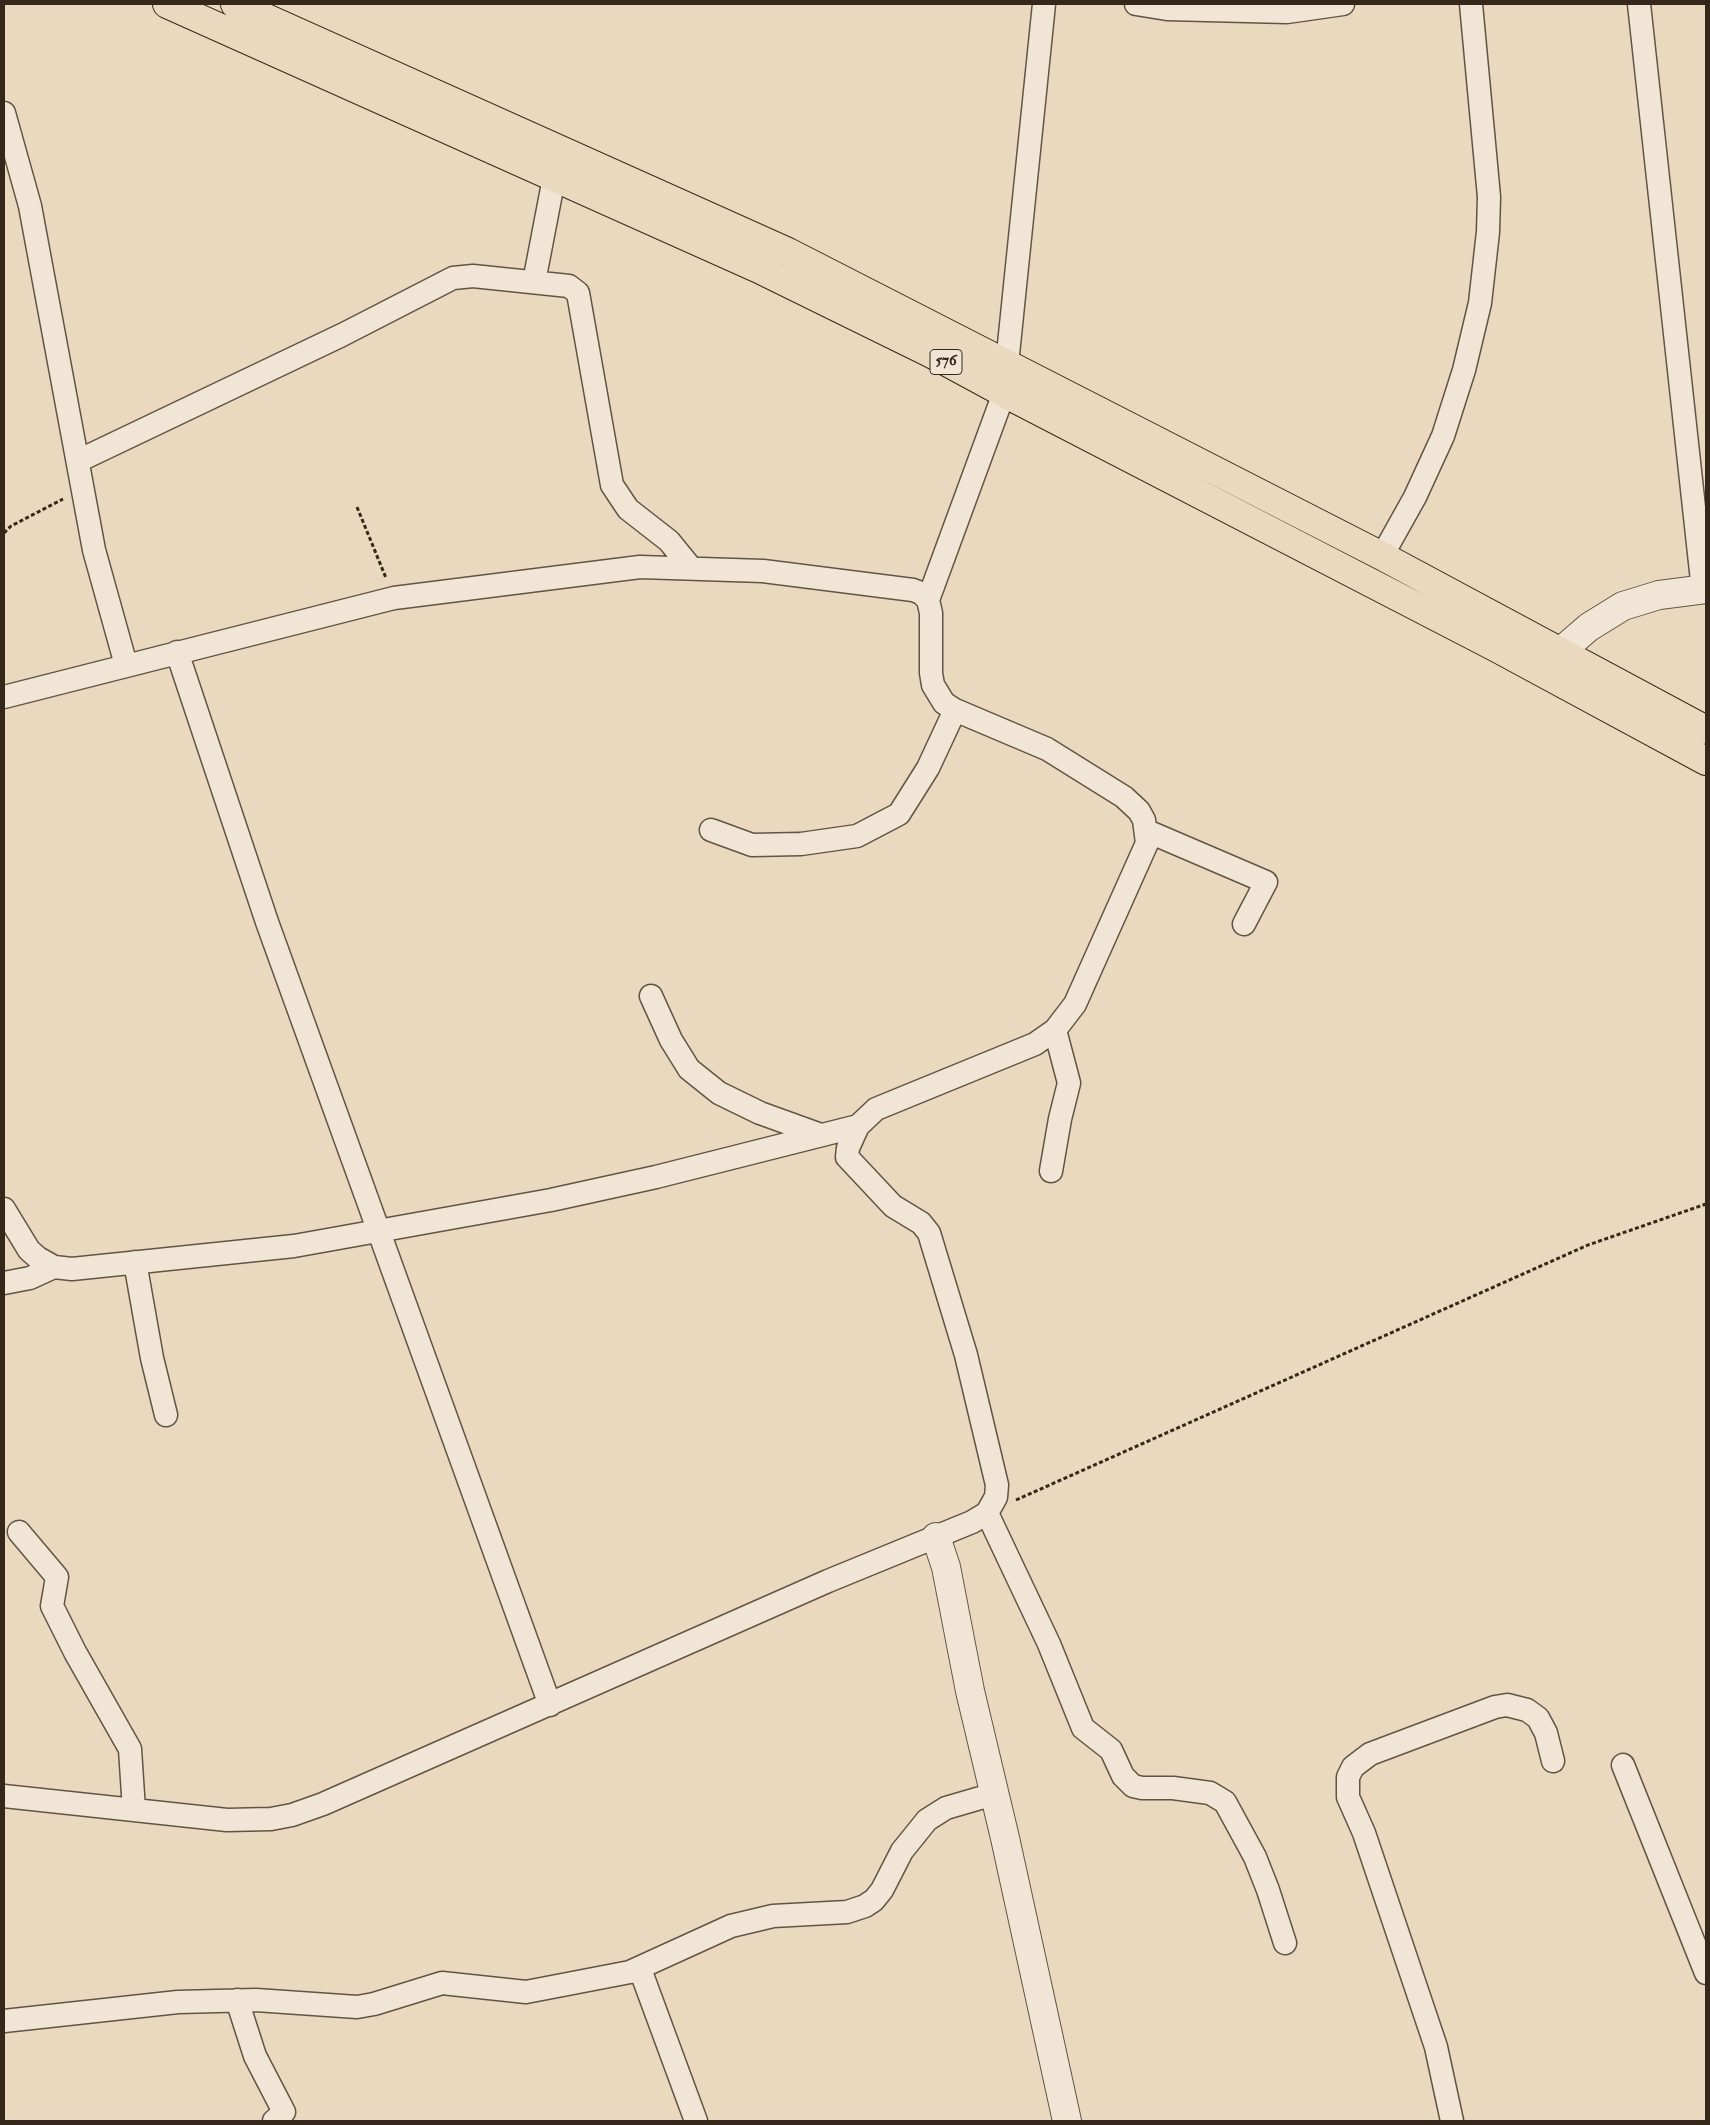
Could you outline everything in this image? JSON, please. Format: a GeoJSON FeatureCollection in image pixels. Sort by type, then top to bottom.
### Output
{"type":"FeatureCollection","features":[{"type":"Feature","properties":{"kind":"main road","name":"576"},"geometry":{"type":"LineString","coordinates":[[167,4],[759,269],[932,354],[1004,393],[1268,528],[1706,761]]}},
{"type":"Feature","properties":{"kind":"main road","name":"576"},"geometry":{"type":"LineString","coordinates":[[235,4],[788,252],[1382,556],[1706,730]]}},
{"type":"Feature","properties":{"kind":"street"},"geometry":{"type":"LineString","coordinates":[[928,600],[1004,393],[1044,4]]}},
{"type":"Feature","properties":{"kind":"street"},"geometry":{"type":"LineString","coordinates":[[1136,4],[1167,9],[1287,12],[1343,4]]}},
{"type":"Feature","properties":{"kind":"street"},"geometry":{"type":"LineString","coordinates":[[1382,556],[1415,497],[1443,436],[1464,370],[1480,303],[1488,240],[1489,198],[1471,4]]}},
{"type":"Feature","properties":{"kind":"street"},"geometry":{"type":"LineString","coordinates":[[1560,652],[1589,627],[1623,606],[1659,595],[1705,590],[1639,4]]}},
{"type":"Feature","properties":{"kind":"street"},"geometry":{"type":"LineString","coordinates":[[4,113],[30,206],[94,550],[126,664]]}},
{"type":"Feature","properties":{"kind":"street"},"geometry":{"type":"LineString","coordinates":[[534,282],[554,178]]}},
{"type":"Feature","properties":{"kind":"street"},"geometry":{"type":"LineString","coordinates":[[78,461],[342,335],[448,280],[464,276],[569,286],[578,293],[612,485],[628,509],[669,541],[691,568]]}},
{"type":"Feature","properties":{"kind":"street"},"geometry":{"type":"LineString","coordinates":[[4,697],[126,664],[394,598],[640,567],[764,570],[913,590],[921,593],[928,600],[931,613],[933,685],[944,703],[955,710],[1046,749],[1124,797],[1138,811],[1147,831],[1147,843],[1079,995],[1065,1019],[1055,1030],[1035,1044],[885,1105],[866,1116],[852,1136],[847,1157],[892,1206],[921,1224],[930,1233],[966,1355],[997,1485],[996,1497],[987,1513],[972,1522],[828,1581],[550,1705],[323,1804],[292,1815],[249,1821],[4,1796]]}},
{"type":"Feature","properties":{"kind":"street"},"geometry":{"type":"LineString","coordinates":[[177,652],[267,922],[380,1230],[550,1705]]}},
{"type":"Feature","properties":{"kind":"street"},"geometry":{"type":"LineString","coordinates":[[711,830],[752,845],[801,844],[857,836],[900,814],[928,768],[955,710]]}},
{"type":"Feature","properties":{"kind":"street"},"geometry":{"type":"LineString","coordinates":[[1147,831],[1266,882],[1244,924]]}},
{"type":"Feature","properties":{"kind":"street"},"geometry":{"type":"LineString","coordinates":[[651,996],[671,1040],[689,1069],[719,1093],[760,1113],[821,1135]]}},
{"type":"Feature","properties":{"kind":"street"},"geometry":{"type":"LineString","coordinates":[[1051,1171],[1069,1082],[1055,1030]]}},
{"type":"Feature","properties":{"kind":"street"},"geometry":{"type":"LineString","coordinates":[[4,1208],[29,1250],[38,1258],[54,1267],[72,1268],[135,1262],[294,1246],[551,1200],[858,1126]]}},
{"type":"Feature","properties":{"kind":"street"},"geometry":{"type":"LineString","coordinates":[[135,1262],[152,1358],[166,1415]]}},
{"type":"Feature","properties":{"kind":"street"},"geometry":{"type":"LineString","coordinates":[[4,1283],[30,1278],[54,1267]]}},
{"type":"Feature","properties":{"kind":"street"},"geometry":{"type":"LineString","coordinates":[[987,1513],[1049,1644],[1083,1728],[1111,1750],[1123,1776],[1134,1786],[1203,1792],[1218,1795],[1226,1802],[1255,1857],[1268,1890],[1285,1944]]}},
{"type":"Feature","properties":{"kind":"street"},"geometry":{"type":"LineString","coordinates":[[19,1532],[57,1577],[52,1606],[75,1652],[130,1748],[134,1810]]}},
{"type":"Feature","properties":{"kind":"street"},"geometry":{"type":"LineString","coordinates":[[936,1537],[946,1567],[958,1638],[1067,2121]]}},
{"type":"Feature","properties":{"kind":"street"},"geometry":{"type":"LineString","coordinates":[[1452,2121],[1436,2047],[1364,1833],[1348,1797],[1348,1777],[1353,1767],[1370,1754],[1507,1705],[1520,1707],[1538,1718],[1546,1733],[1553,1762]]}},
{"type":"Feature","properties":{"kind":"street"},"geometry":{"type":"LineString","coordinates":[[1623,1765],[1706,1974]]}},
{"type":"Feature","properties":{"kind":"street"},"geometry":{"type":"LineString","coordinates":[[4,2020],[178,2002],[237,2000],[357,2007],[374,2004],[442,1983],[526,1992],[640,1969],[731,1926],[773,1916],[847,1912],[866,1906],[882,1890],[902,1851],[927,1820],[946,1808],[994,1794]]}},
{"type":"Feature","properties":{"kind":"street"},"geometry":{"type":"LineString","coordinates":[[640,1969],[696,2121]]}},
{"type":"Feature","properties":{"kind":"street"},"geometry":{"type":"LineString","coordinates":[[237,2000],[255,2056],[284,2112],[274,2121]]}},
{"type":"Feature","properties":{"kind":"path"},"geometry":{"type":"LineString","coordinates":[[4,533],[11,526],[51,504],[84,491]]}},
{"type":"Feature","properties":{"kind":"path"},"geometry":{"type":"LineString","coordinates":[[357,507],[394,598]]}},
{"type":"Feature","properties":{"kind":"path"},"geometry":{"type":"LineString","coordinates":[[987,1513],[1588,1246],[1706,1204]]}}]}
